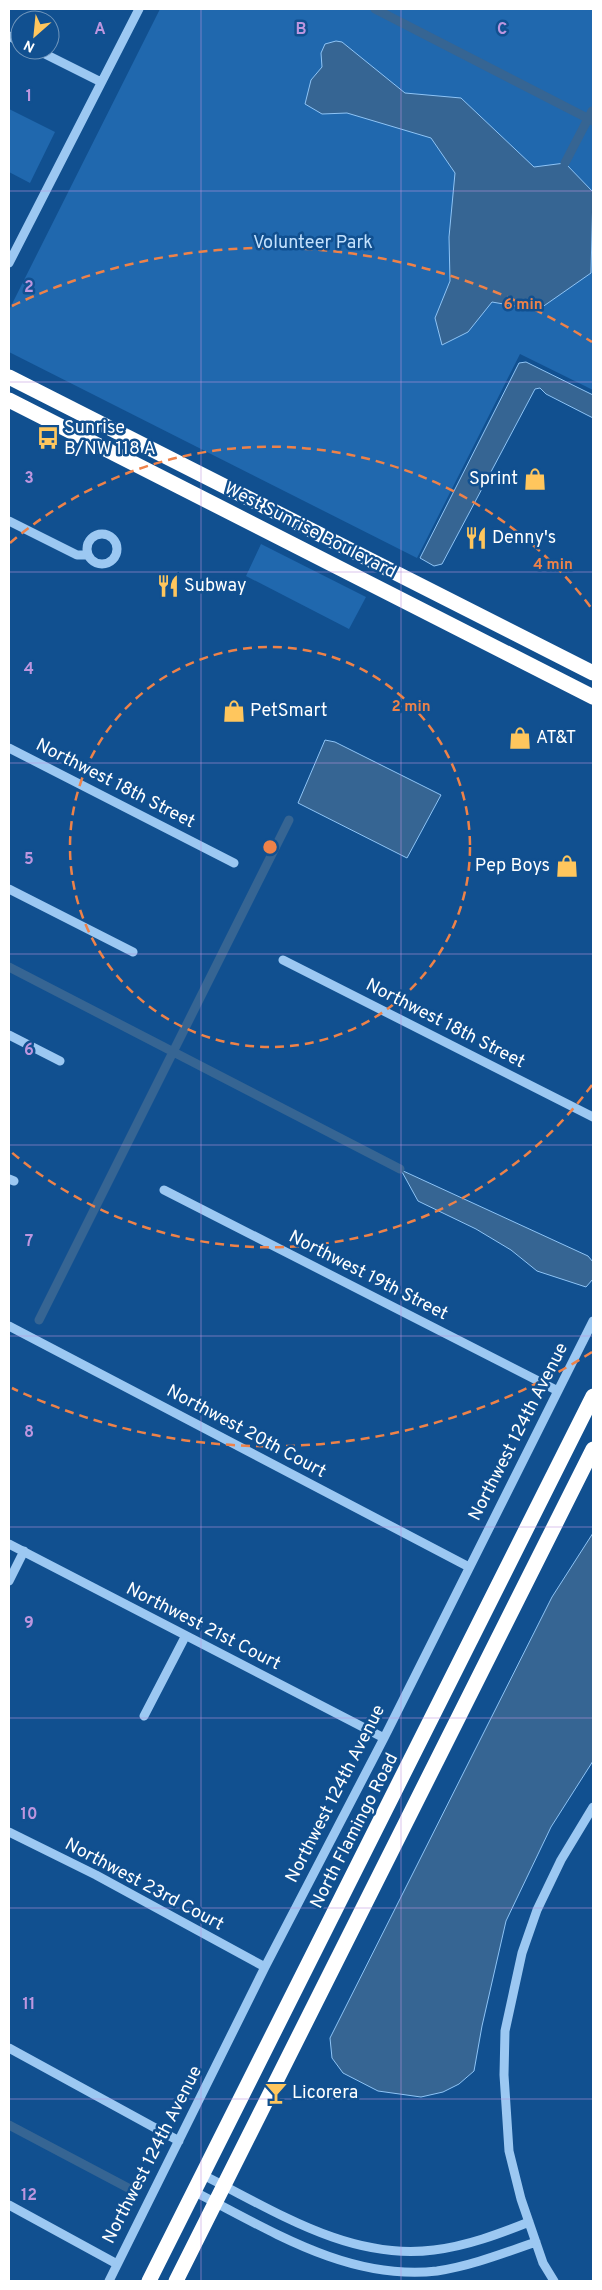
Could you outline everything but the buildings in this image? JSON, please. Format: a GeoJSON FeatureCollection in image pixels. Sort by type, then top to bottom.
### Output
{"type":"FeatureCollection","features":[{"type":"Feature","properties":{"kind":"highway","name":"West Sunrise Boulevard"},"geometry":{"type":"LineString","coordinates":[[9,377],[593,673]]}},
{"type":"Feature","properties":{"kind":"highway","name":"West Sunrise Boulevard"},"geometry":{"type":"LineString","coordinates":[[9,400],[593,697]]}},
{"type":"Feature","properties":{"kind":"highway","name":"North Flamingo Road"},"geometry":{"type":"LineString","coordinates":[[149,2281],[593,1396]]}},
{"type":"Feature","properties":{"kind":"highway"},"geometry":{"type":"LineString","coordinates":[[176,2281],[593,1449]]}},
{"type":"Feature","properties":{"kind":"street"},"geometry":{"type":"LineString","coordinates":[[9,263],[139,9]]}},
{"type":"Feature","properties":{"kind":"street"},"geometry":{"type":"LineString","coordinates":[[57,60],[100,82]]}},
{"type":"Feature","properties":{"kind":"street"},"geometry":{"type":"LineString","coordinates":[[9,521],[77,555],[88,555]]}},
{"type":"Feature","properties":{"kind":"street","name":"Northwest 18th Street"},"geometry":{"type":"LineString","coordinates":[[9,748],[234,863]]}},
{"type":"Feature","properties":{"kind":"street"},"geometry":{"type":"LineString","coordinates":[[9,889],[134,952]]}},
{"type":"Feature","properties":{"kind":"street","name":"Northwest 18th Street"},"geometry":{"type":"LineString","coordinates":[[283,960],[593,1117]]}},
{"type":"Feature","properties":{"kind":"street"},"geometry":{"type":"LineString","coordinates":[[9,1035],[60,1061]]}},
{"type":"Feature","properties":{"kind":"street","name":"Northwest 19th Street"},"geometry":{"type":"LineString","coordinates":[[164,1190],[558,1391]]}},
{"type":"Feature","properties":{"kind":"street","name":"Northwest 124th Avenue"},"geometry":{"type":"LineString","coordinates":[[109,2281],[265,1967],[384,1738],[468,1567],[593,1321]]}},
{"type":"Feature","properties":{"kind":"street","name":"Northwest 20th Court"},"geometry":{"type":"LineString","coordinates":[[9,1326],[468,1567]]}},
{"type":"Feature","properties":{"kind":"street","name":"Northwest 21st Court"},"geometry":{"type":"LineString","coordinates":[[9,1544],[185,1637],[384,1738]]}},
{"type":"Feature","properties":{"kind":"street"},"geometry":{"type":"LineString","coordinates":[[9,1581],[24,1552]]}},
{"type":"Feature","properties":{"kind":"street"},"geometry":{"type":"LineString","coordinates":[[144,1716],[185,1637]]}},
{"type":"Feature","properties":{"kind":"street"},"geometry":{"type":"LineString","coordinates":[[554,2281],[543,2263],[509,2152],[504,2075],[506,2031],[522,1953],[537,1910],[561,1860],[593,1807]]}},
{"type":"Feature","properties":{"kind":"street","name":"Northwest 23rd Court"},"geometry":{"type":"LineString","coordinates":[[9,1832],[96,1875],[265,1967]]}},
{"type":"Feature","properties":{"kind":"street"},"geometry":{"type":"LineString","coordinates":[[9,2048],[179,2140]]}},
{"type":"Feature","properties":{"kind":"street"},"geometry":{"type":"LineString","coordinates":[[203,2175],[322,2234],[354,2244],[386,2249],[423,2251],[450,2248],[529,2222]]}},
{"type":"Feature","properties":{"kind":"street"},"geometry":{"type":"LineString","coordinates":[[195,2192],[323,2255],[349,2263],[384,2269],[423,2272],[454,2268],[536,2242]]}},
{"type":"Feature","properties":{"kind":"street"},"geometry":{"type":"LineString","coordinates":[[9,2205],[117,2264]]}},
{"type":"Feature","properties":{"kind":"green space","name":"Volunteer Park"},"geometry":{"type":"Polygon","coordinates":[[[160,9],[593,9],[593,390],[520,354],[417,558],[9,352],[9,310],[160,9]]]}},
{"type":"Feature","properties":{"kind":"green space"},"geometry":{"type":"Polygon","coordinates":[[[9,109],[55,132],[30,183],[9,172],[9,109]]]}},
{"type":"Feature","properties":{"kind":"green space"},"geometry":{"type":"Polygon","coordinates":[[[261,544],[366,597],[349,629],[246,576],[261,544]]]}},
{"type":"Feature","properties":{"kind":"shaded area"},"geometry":{"type":"Polygon","coordinates":[[[336,41],[342,42],[405,93],[461,98],[534,167],[565,163],[593,192],[591,273],[538,310],[492,302],[468,332],[442,345],[435,318],[450,281],[449,237],[455,173],[431,138],[347,113],[322,114],[305,104],[311,80],[322,67],[321,53],[325,44],[336,41]]]}},
{"type":"Feature","properties":{"kind":"shaded area"},"geometry":{"type":"Polygon","coordinates":[[[526,362],[593,395],[593,418],[546,394],[540,388],[535,389],[442,564],[434,566],[420,558],[519,363],[526,362]]]}},
{"type":"Feature","properties":{"kind":"shaded area"},"geometry":{"type":"Polygon","coordinates":[[[325,740],[335,742],[441,795],[407,858],[298,803],[325,740]]]}},
{"type":"Feature","properties":{"kind":"shaded area"},"geometry":{"type":"Polygon","coordinates":[[[401,1170],[588,1256],[593,1262],[593,1279],[586,1287],[537,1271],[511,1250],[476,1229],[418,1201],[401,1170]]]}},
{"type":"Feature","properties":{"kind":"shaded area"},"geometry":{"type":"Polygon","coordinates":[[[593,1533],[593,1761],[551,1827],[506,1921],[482,2026],[474,2071],[459,2084],[443,2092],[421,2097],[378,2091],[343,2073],[332,2058],[330,2038],[552,1597],[593,1533]]]}},
{"type":"Feature","properties":{"kind":"waterway"},"geometry":{"type":"LineString","coordinates":[[375,9],[593,121]]}},
{"type":"Feature","properties":{"kind":"waterway"},"geometry":{"type":"LineString","coordinates":[[565,163],[592,111]]}},
{"type":"Feature","properties":{"kind":"waterway"},"geometry":{"type":"LineString","coordinates":[[39,1320],[289,820]]}},
{"type":"Feature","properties":{"kind":"waterway"},"geometry":{"type":"LineString","coordinates":[[9,967],[400,1169]]}},
{"type":"Feature","properties":{"kind":"waterway"},"geometry":{"type":"LineString","coordinates":[[9,2125],[132,2190]]}},
{"type":"Feature","properties":{"kind":"place","name":"Sunrise B/NW 118 A"},"geometry":{"type":"Point","coordinates":[48,438]}},
{"type":"Feature","properties":{"kind":"place","name":"Sprint"},"geometry":{"type":"Point","coordinates":[535,479]}},
{"type":"Feature","properties":{"kind":"place","name":"Denny's"},"geometry":{"type":"Point","coordinates":[476,538]}},
{"type":"Feature","properties":{"kind":"place","name":"Subway"},"geometry":{"type":"Point","coordinates":[168,586]}},
{"type":"Feature","properties":{"kind":"place","name":"PetSmart"},"geometry":{"type":"Point","coordinates":[234,711]}},
{"type":"Feature","properties":{"kind":"place","name":"AT&T"},"geometry":{"type":"Point","coordinates":[520,738]}},
{"type":"Feature","properties":{"kind":"place","name":"Pep Boys"},"geometry":{"type":"Point","coordinates":[567,866]}},
{"type":"Feature","properties":{"kind":"place","name":"Licorera"},"geometry":{"type":"Point","coordinates":[276,2093]}}]}
